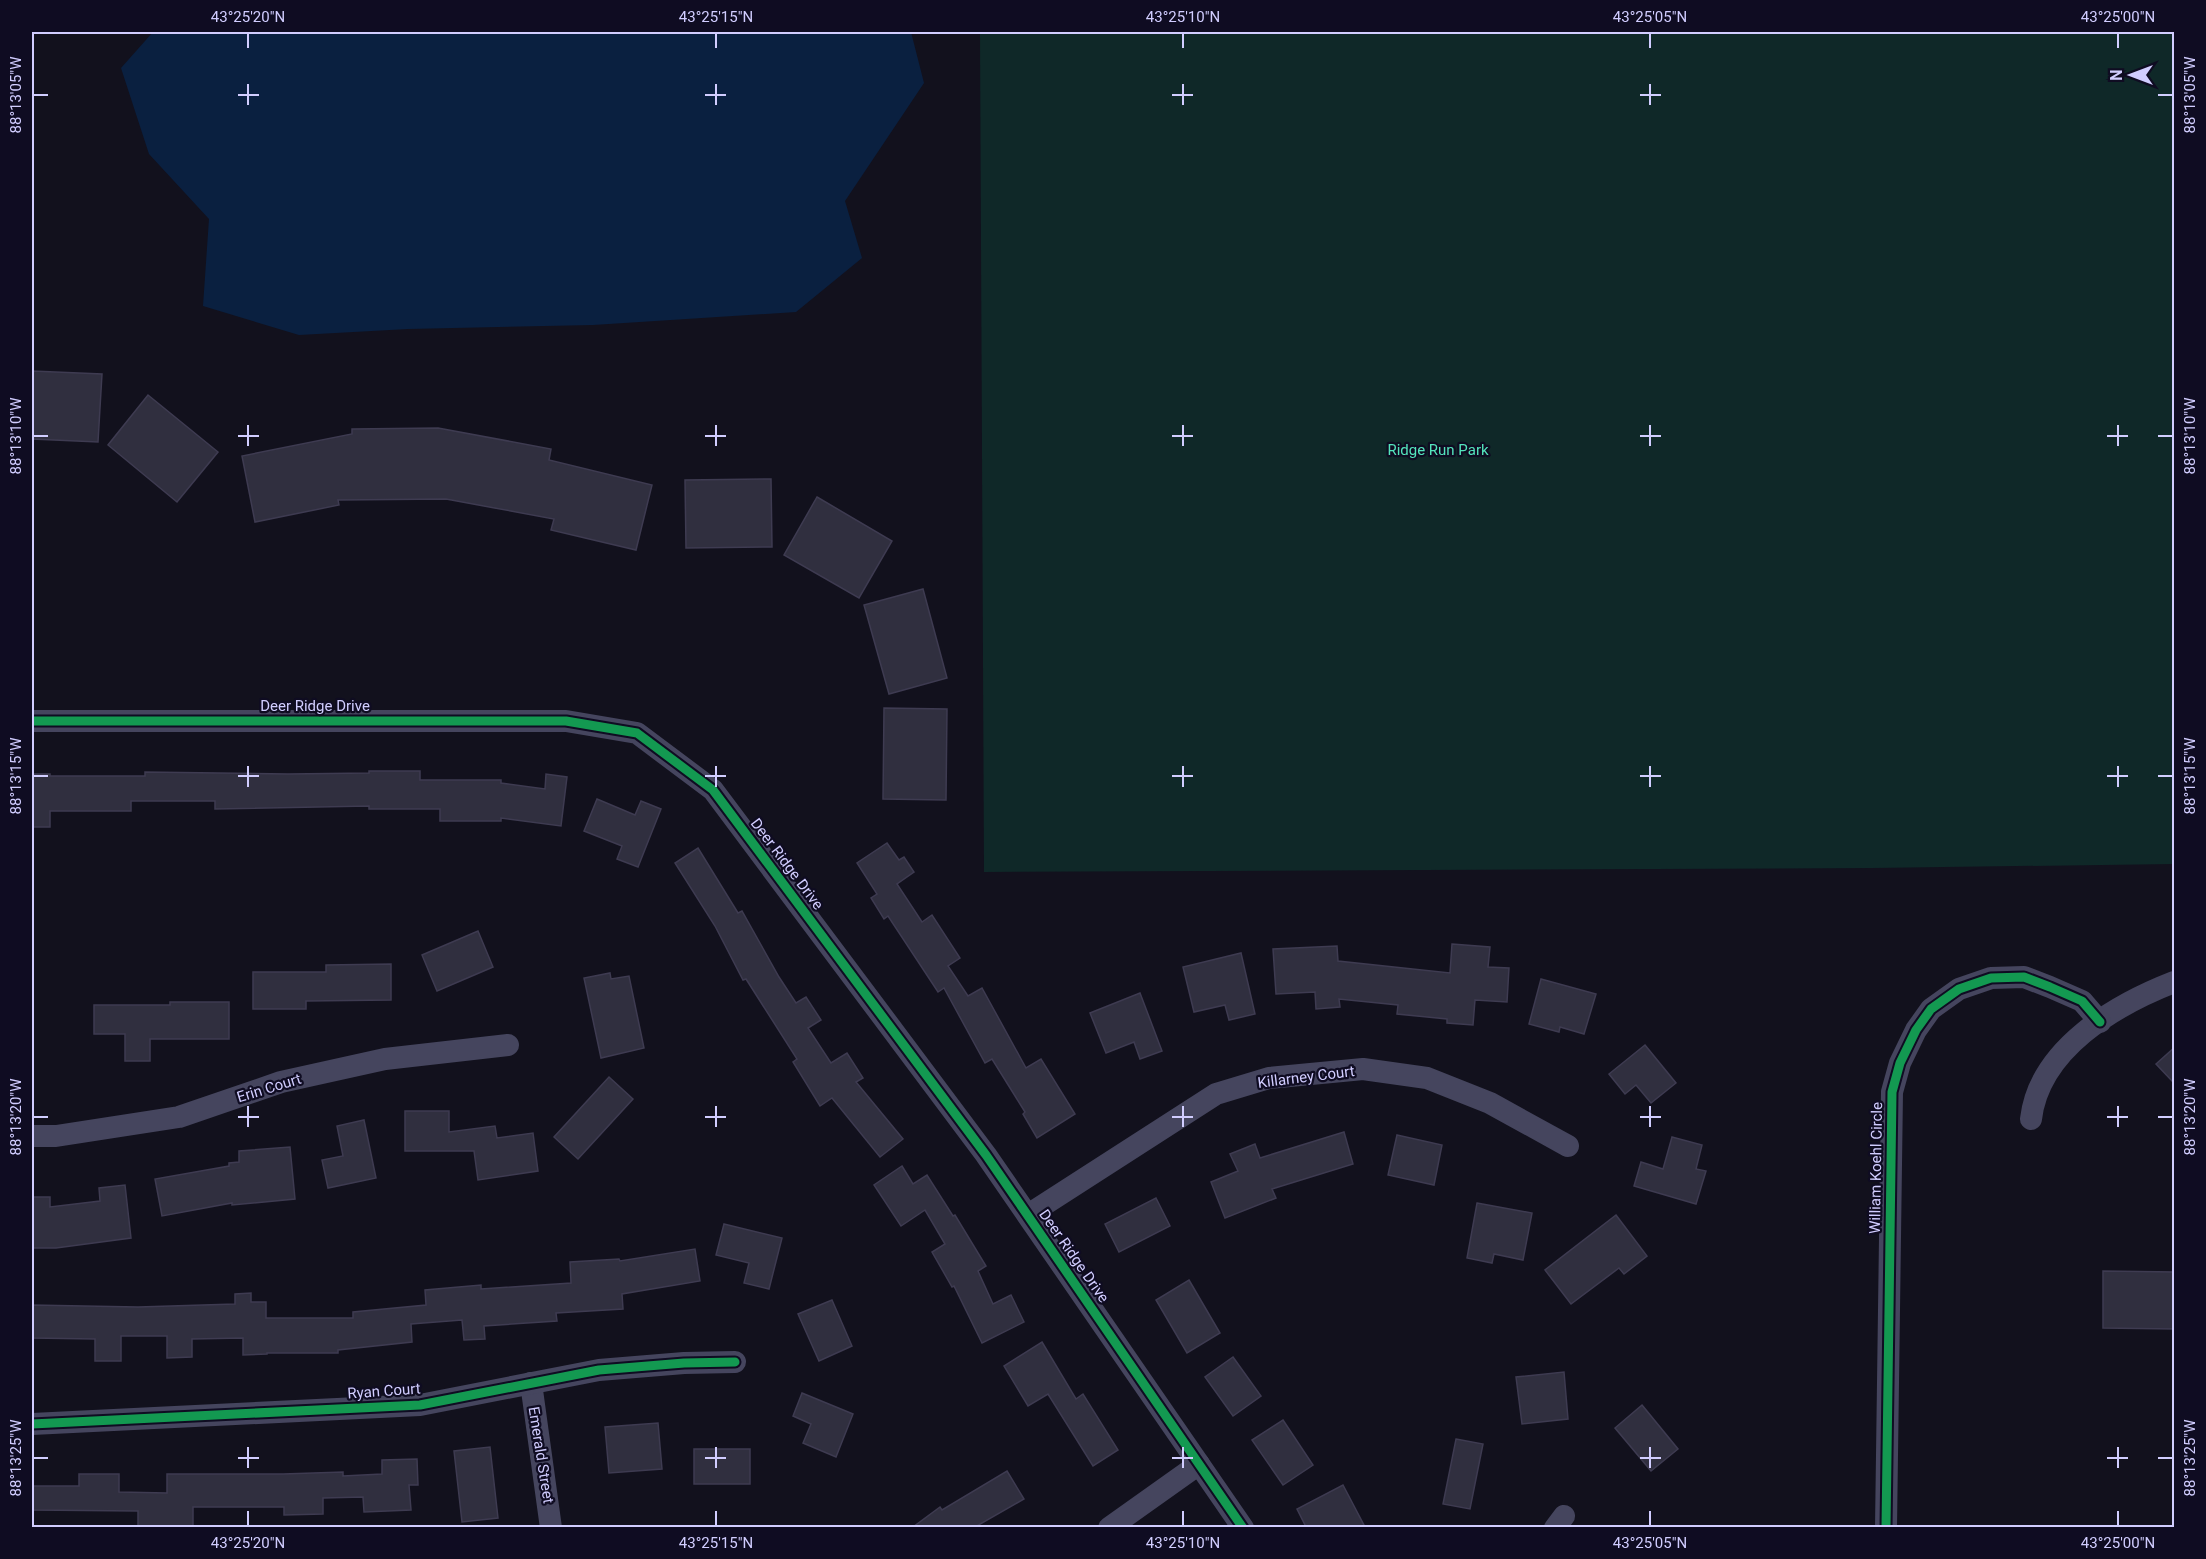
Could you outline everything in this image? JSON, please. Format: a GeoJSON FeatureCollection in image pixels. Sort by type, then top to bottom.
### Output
{"type":"FeatureCollection","features":[{"type":"Feature","properties":{"kind":"street","name":"Deer Ridge Drive"},"geometry":{"type":"LineString","coordinates":[[32,721],[566,721],[637,733],[713,790],[986,1155],[1243,1527]]}},
{"type":"Feature","properties":{"kind":"street","name":"William Koehl Circle"},"geometry":{"type":"LineString","coordinates":[[1886,1527],[1892,1092],[1900,1063],[1916,1030],[1931,1009],[1959,989],[1990,978],[2024,977],[2050,987],[2082,1001],[2100,1022]]}},
{"type":"Feature","properties":{"kind":"street"},"geometry":{"type":"LineString","coordinates":[[2031,1119],[2032,1105],[2041,1081],[2054,1061],[2100,1022],[2141,995],[2175,982]]}},
{"type":"Feature","properties":{"kind":"street","name":"Erin Court"},"geometry":{"type":"LineString","coordinates":[[32,1136],[56,1136],[179,1117],[281,1082],[384,1059],[508,1045]]}},
{"type":"Feature","properties":{"kind":"street","name":"Killarney Court"},"geometry":{"type":"LineString","coordinates":[[1028,1215],[1216,1094],[1269,1078],[1363,1069],[1427,1078],[1490,1103],[1568,1146]]}},
{"type":"Feature","properties":{"kind":"street","name":"Ryan Court"},"geometry":{"type":"LineString","coordinates":[[32,1424],[420,1405],[598,1370],[684,1363],[735,1362]]}},
{"type":"Feature","properties":{"kind":"street","name":"Emerald Street"},"geometry":{"type":"LineString","coordinates":[[531,1383],[550,1527]]}},
{"type":"Feature","properties":{"kind":"street"},"geometry":{"type":"LineString","coordinates":[[1109,1527],[1200,1464]]}},
{"type":"Feature","properties":{"kind":"green space","name":"Ridge Run Park"},"geometry":{"type":"Polygon","coordinates":[[[980,32],[2174,32],[2174,864],[1873,868],[984,872],[980,32]]]}},
{"type":"Feature","properties":{"kind":"water"},"geometry":{"type":"Polygon","coordinates":[[[153,32],[911,32],[924,83],[845,201],[862,258],[796,312],[593,325],[408,329],[299,335],[203,306],[209,219],[149,154],[121,68],[153,32]]]}},
{"type":"Feature","properties":{"kind":"building"},"geometry":{"type":"Polygon","coordinates":[[[32,371],[102,374],[98,442],[32,439],[32,371]]]}},
{"type":"Feature","properties":{"kind":"building"},"geometry":{"type":"Polygon","coordinates":[[[148,395],[218,452],[177,502],[108,445],[148,395]]]}},
{"type":"Feature","properties":{"kind":"building"},"geometry":{"type":"Polygon","coordinates":[[[438,428],[551,449],[549,460],[652,485],[636,550],[551,530],[554,519],[446,499],[338,500],[339,505],[255,522],[242,456],[352,434],[352,429],[438,428]]]}},
{"type":"Feature","properties":{"kind":"building"},"geometry":{"type":"Polygon","coordinates":[[[771,479],[772,547],[686,548],[685,480],[771,479]]]}},
{"type":"Feature","properties":{"kind":"building"},"geometry":{"type":"Polygon","coordinates":[[[817,497],[892,541],[859,598],[784,555],[817,497]]]}},
{"type":"Feature","properties":{"kind":"building"},"geometry":{"type":"Polygon","coordinates":[[[923,589],[947,678],[889,694],[864,605],[923,589]]]}},
{"type":"Feature","properties":{"kind":"building"},"geometry":{"type":"Polygon","coordinates":[[[884,708],[947,709],[946,800],[883,799],[884,708]]]}},
{"type":"Feature","properties":{"kind":"building"},"geometry":{"type":"Polygon","coordinates":[[[369,771],[420,771],[420,780],[501,780],[501,783],[545,789],[546,774],[567,777],[561,826],[501,818],[501,821],[440,821],[440,809],[369,809],[369,806],[215,809],[215,801],[131,801],[131,811],[50,811],[50,827],[32,827],[32,774],[145,776],[145,772],[288,774],[369,773],[369,771]]]}},
{"type":"Feature","properties":{"kind":"building"},"geometry":{"type":"Polygon","coordinates":[[[597,799],[635,815],[641,801],[661,809],[638,867],[617,859],[622,846],[584,831],[597,799]]]}},
{"type":"Feature","properties":{"kind":"building"},"geometry":{"type":"Polygon","coordinates":[[[887,843],[899,860],[904,857],[914,872],[897,884],[922,922],[932,915],[960,958],[948,966],[968,996],[982,988],[1026,1068],[1041,1059],[1075,1114],[1037,1138],[1023,1114],[1025,1112],[992,1059],[985,1063],[944,988],[938,992],[888,916],[884,919],[871,898],[877,894],[857,863],[887,843]]]}},
{"type":"Feature","properties":{"kind":"building"},"geometry":{"type":"Polygon","coordinates":[[[698,848],[738,913],[742,911],[796,1003],[806,997],[821,1020],[808,1028],[831,1063],[847,1053],[863,1078],[856,1082],[903,1139],[880,1157],[832,1098],[820,1106],[793,1062],[797,1059],[746,979],[743,980],[715,926],[675,863],[698,848]]]}},
{"type":"Feature","properties":{"kind":"building"},"geometry":{"type":"Polygon","coordinates":[[[478,931],[493,967],[437,991],[422,955],[478,931]]]}},
{"type":"Feature","properties":{"kind":"building"},"geometry":{"type":"Polygon","coordinates":[[[1452,944],[1490,947],[1488,967],[1509,968],[1507,1002],[1475,1000],[1473,1025],[1447,1023],[1447,1019],[1397,1014],[1398,1005],[1339,999],[1340,1007],[1316,1009],[1315,992],[1276,994],[1273,949],[1337,946],[1338,961],[1450,973],[1452,944]]]}},
{"type":"Feature","properties":{"kind":"building"},"geometry":{"type":"Polygon","coordinates":[[[1241,953],[1255,1014],[1229,1020],[1225,1005],[1194,1012],[1183,967],[1241,953]]]}},
{"type":"Feature","properties":{"kind":"building"},"geometry":{"type":"Polygon","coordinates":[[[391,964],[391,1000],[306,1001],[306,1009],[253,1009],[253,972],[326,972],[326,965],[391,964]]]}},
{"type":"Feature","properties":{"kind":"building"},"geometry":{"type":"Polygon","coordinates":[[[610,973],[611,979],[629,976],[644,1048],[601,1058],[584,978],[610,973]]]}},
{"type":"Feature","properties":{"kind":"building"},"geometry":{"type":"Polygon","coordinates":[[[1541,979],[1596,994],[1584,1034],[1560,1027],[1559,1032],[1529,1024],[1541,979]]]}},
{"type":"Feature","properties":{"kind":"building"},"geometry":{"type":"Polygon","coordinates":[[[1140,993],[1162,1051],[1140,1059],[1134,1042],[1106,1053],[1090,1013],[1140,993]]]}},
{"type":"Feature","properties":{"kind":"building"},"geometry":{"type":"Polygon","coordinates":[[[170,1002],[229,1002],[229,1039],[150,1039],[150,1061],[125,1061],[125,1034],[94,1034],[94,1005],[170,1005],[170,1002]]]}},
{"type":"Feature","properties":{"kind":"building"},"geometry":{"type":"Polygon","coordinates":[[[1645,1045],[1676,1083],[1651,1103],[1636,1085],[1625,1094],[1609,1074],[1645,1045]]]}},
{"type":"Feature","properties":{"kind":"building"},"geometry":{"type":"Polygon","coordinates":[[[2175,1047],[2175,1084],[2156,1064],[2175,1047]]]}},
{"type":"Feature","properties":{"kind":"building"},"geometry":{"type":"Polygon","coordinates":[[[609,1077],[633,1099],[578,1159],[554,1137],[609,1077]]]}},
{"type":"Feature","properties":{"kind":"building"},"geometry":{"type":"Polygon","coordinates":[[[405,1111],[449,1111],[449,1132],[495,1126],[497,1138],[533,1133],[538,1171],[478,1180],[474,1151],[405,1151],[405,1111]]]}},
{"type":"Feature","properties":{"kind":"building"},"geometry":{"type":"Polygon","coordinates":[[[364,1120],[376,1178],[328,1188],[322,1160],[343,1156],[337,1126],[364,1120]]]}},
{"type":"Feature","properties":{"kind":"building"},"geometry":{"type":"Polygon","coordinates":[[[1344,1132],[1353,1164],[1272,1189],[1276,1198],[1225,1218],[1211,1182],[1238,1171],[1230,1154],[1255,1144],[1260,1158],[1344,1132]]]}},
{"type":"Feature","properties":{"kind":"building"},"geometry":{"type":"Polygon","coordinates":[[[1397,1135],[1442,1145],[1434,1185],[1388,1175],[1397,1135]]]}},
{"type":"Feature","properties":{"kind":"building"},"geometry":{"type":"Polygon","coordinates":[[[1672,1137],[1702,1145],[1696,1169],[1706,1171],[1696,1204],[1634,1186],[1641,1162],[1663,1169],[1672,1137]]]}},
{"type":"Feature","properties":{"kind":"building"},"geometry":{"type":"Polygon","coordinates":[[[290,1147],[295,1199],[232,1205],[232,1203],[162,1216],[155,1179],[229,1166],[229,1163],[239,1162],[239,1151],[290,1147]]]}},
{"type":"Feature","properties":{"kind":"building"},"geometry":{"type":"Polygon","coordinates":[[[902,1166],[913,1184],[927,1175],[986,1266],[978,1271],[993,1304],[1011,1295],[1024,1322],[982,1343],[954,1286],[952,1287],[932,1252],[945,1244],[925,1210],[901,1226],[874,1185],[902,1166]]]}},
{"type":"Feature","properties":{"kind":"building"},"geometry":{"type":"Polygon","coordinates":[[[125,1185],[131,1238],[56,1248],[32,1248],[32,1197],[50,1197],[50,1207],[100,1201],[99,1188],[125,1185]]]}},
{"type":"Feature","properties":{"kind":"building"},"geometry":{"type":"Polygon","coordinates":[[[1156,1198],[1170,1226],[1119,1252],[1105,1224],[1156,1198]]]}},
{"type":"Feature","properties":{"kind":"building"},"geometry":{"type":"Polygon","coordinates":[[[1477,1203],[1532,1213],[1523,1260],[1494,1254],[1492,1263],[1467,1258],[1477,1203]]]}},
{"type":"Feature","properties":{"kind":"building"},"geometry":{"type":"Polygon","coordinates":[[[1616,1215],[1647,1256],[1624,1274],[1619,1268],[1571,1304],[1545,1270],[1616,1215]]]}},
{"type":"Feature","properties":{"kind":"building"},"geometry":{"type":"Polygon","coordinates":[[[724,1224],[782,1238],[769,1289],[744,1283],[749,1263],[716,1255],[724,1224]]]}},
{"type":"Feature","properties":{"kind":"building"},"geometry":{"type":"Polygon","coordinates":[[[695,1249],[700,1281],[622,1294],[623,1309],[556,1313],[557,1321],[484,1326],[485,1339],[464,1340],[462,1320],[411,1324],[412,1342],[338,1350],[338,1353],[243,1355],[243,1338],[192,1339],[192,1357],[167,1358],[167,1336],[121,1336],[121,1361],[95,1361],[95,1339],[32,1338],[32,1305],[138,1307],[235,1304],[235,1294],[251,1293],[251,1302],[266,1302],[266,1318],[353,1318],[353,1312],[426,1305],[425,1290],[481,1285],[481,1289],[571,1283],[570,1262],[619,1259],[620,1261],[695,1249]]]}},
{"type":"Feature","properties":{"kind":"building"},"geometry":{"type":"Polygon","coordinates":[[[2103,1271],[2175,1272],[2175,1329],[2103,1328],[2103,1271]]]}},
{"type":"Feature","properties":{"kind":"building"},"geometry":{"type":"Polygon","coordinates":[[[1189,1280],[1220,1333],[1187,1353],[1156,1300],[1189,1280]]]}},
{"type":"Feature","properties":{"kind":"building"},"geometry":{"type":"Polygon","coordinates":[[[832,1300],[852,1346],[819,1361],[798,1314],[832,1300]]]}},
{"type":"Feature","properties":{"kind":"building"},"geometry":{"type":"Polygon","coordinates":[[[1042,1342],[1076,1399],[1083,1394],[1118,1450],[1093,1466],[1048,1394],[1028,1406],[1004,1366],[1042,1342]]]}},
{"type":"Feature","properties":{"kind":"building"},"geometry":{"type":"Polygon","coordinates":[[[1233,1357],[1261,1396],[1233,1416],[1205,1377],[1233,1357]]]}},
{"type":"Feature","properties":{"kind":"building"},"geometry":{"type":"Polygon","coordinates":[[[1564,1372],[1568,1419],[1522,1424],[1516,1377],[1564,1372]]]}},
{"type":"Feature","properties":{"kind":"building"},"geometry":{"type":"Polygon","coordinates":[[[802,1393],[853,1414],[836,1457],[803,1443],[811,1424],[793,1416],[802,1393]]]}},
{"type":"Feature","properties":{"kind":"building"},"geometry":{"type":"Polygon","coordinates":[[[1642,1405],[1678,1449],[1651,1471],[1615,1428],[1642,1405]]]}},
{"type":"Feature","properties":{"kind":"building"},"geometry":{"type":"Polygon","coordinates":[[[1283,1420],[1313,1465],[1283,1485],[1252,1440],[1283,1420]]]}},
{"type":"Feature","properties":{"kind":"building"},"geometry":{"type":"Polygon","coordinates":[[[658,1423],[662,1469],[609,1473],[605,1427],[658,1423]]]}},
{"type":"Feature","properties":{"kind":"building"},"geometry":{"type":"Polygon","coordinates":[[[1456,1439],[1483,1444],[1470,1509],[1443,1504],[1456,1439]]]}},
{"type":"Feature","properties":{"kind":"building"},"geometry":{"type":"Polygon","coordinates":[[[490,1447],[498,1518],[462,1522],[454,1451],[490,1447]]]}},
{"type":"Feature","properties":{"kind":"building"},"geometry":{"type":"Polygon","coordinates":[[[694,1449],[750,1449],[750,1484],[694,1484],[694,1449]]]}},
{"type":"Feature","properties":{"kind":"building"},"geometry":{"type":"Polygon","coordinates":[[[417,1459],[418,1485],[409,1485],[411,1510],[364,1512],[363,1497],[323,1498],[323,1514],[284,1515],[284,1507],[193,1507],[193,1527],[138,1527],[138,1511],[32,1510],[32,1486],[79,1486],[79,1474],[119,1474],[119,1492],[167,1493],[167,1474],[343,1472],[343,1476],[382,1474],[382,1460],[417,1459]]]}},
{"type":"Feature","properties":{"kind":"building"},"geometry":{"type":"Polygon","coordinates":[[[1007,1471],[1024,1499],[975,1527],[913,1527],[940,1507],[942,1510],[1007,1471]]]}},
{"type":"Feature","properties":{"kind":"building"},"geometry":{"type":"Polygon","coordinates":[[[1343,1485],[1365,1527],[1306,1527],[1297,1509],[1343,1485]]]}},
{"type":"Feature","properties":{"kind":"cycle path"},"geometry":{"type":"LineString","coordinates":[[32,721],[566,721],[637,733],[713,790],[986,1155],[1243,1528]]}},
{"type":"Feature","properties":{"kind":"cycle path"},"geometry":{"type":"LineString","coordinates":[[1886,1528],[1892,1092],[1900,1063],[1916,1030],[1931,1009],[1959,989],[1991,978],[2024,977],[2050,987],[2082,1001],[2100,1022]]}},
{"type":"Feature","properties":{"kind":"cycle path"},"geometry":{"type":"LineString","coordinates":[[32,1424],[420,1405],[599,1370],[684,1363],[735,1362]]}}]}
